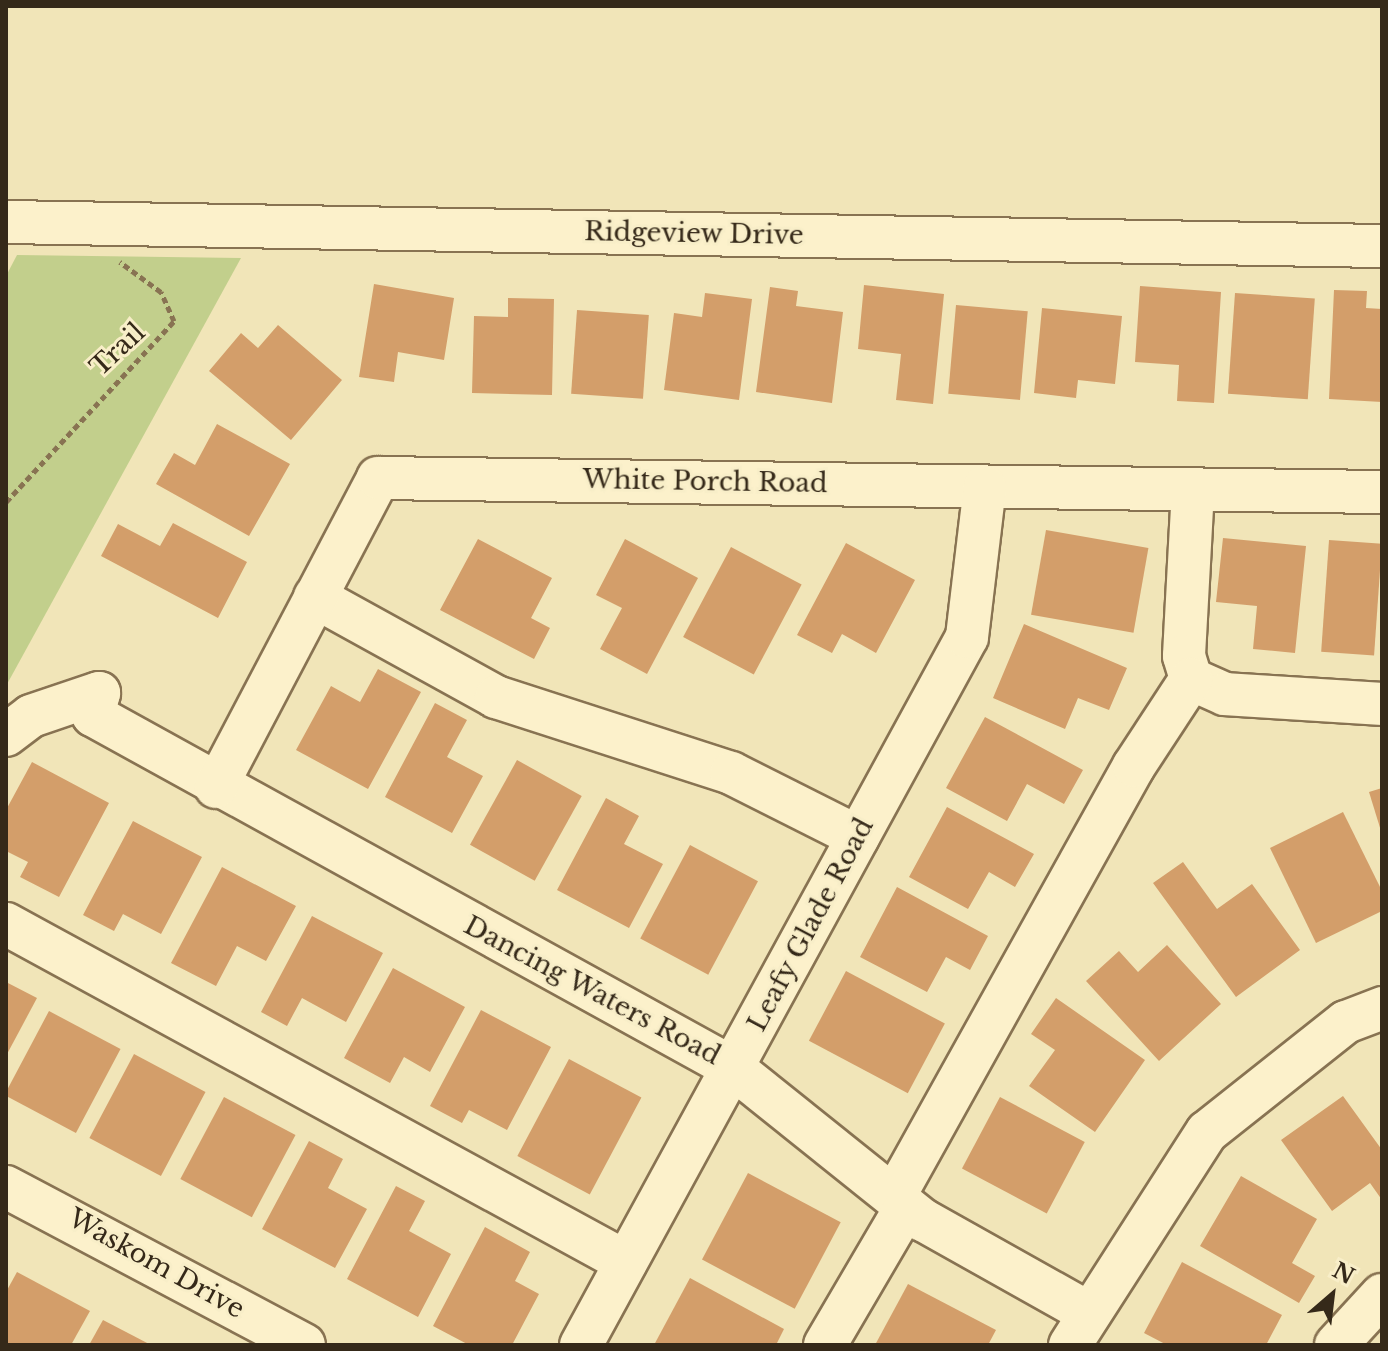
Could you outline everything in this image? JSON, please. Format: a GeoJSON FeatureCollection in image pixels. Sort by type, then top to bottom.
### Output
{"type":"FeatureCollection","features":[{"type":"Feature","properties":{"kind":"street","name":"Ridgeview Drive"},"geometry":{"type":"LineString","coordinates":[[6,222],[1382,246]]}},
{"type":"Feature","properties":{"kind":"street","name":"White Porch Road"},"geometry":{"type":"LineString","coordinates":[[216,787],[378,478],[1382,492]]}},
{"type":"Feature","properties":{"kind":"street","name":"Leafy Glade Road"},"geometry":{"type":"LineString","coordinates":[[581,1345],[967,637],[985,487]]}},
{"type":"Feature","properties":{"kind":"street"},"geometry":{"type":"LineString","coordinates":[[1193,489],[1184,656],[1191,679],[1225,694],[1382,704]]}},
{"type":"Feature","properties":{"kind":"street"},"geometry":{"type":"LineString","coordinates":[[315,597],[496,697],[731,773],[858,837]]}},
{"type":"Feature","properties":{"kind":"street"},"geometry":{"type":"LineString","coordinates":[[825,1345],[1134,766],[1191,679]]}},
{"type":"Feature","properties":{"kind":"street","name":"Dancing Waters Road"},"geometry":{"type":"LineString","coordinates":[[6,735],[31,716],[99,693],[93,715],[216,787],[733,1068],[900,1202],[1078,1328]]}},
{"type":"Feature","properties":{"kind":"street"},"geometry":{"type":"LineString","coordinates":[[6,924],[626,1262]]}},
{"type":"Feature","properties":{"kind":"street"},"geometry":{"type":"LineString","coordinates":[[1078,1328],[1207,1132],[1346,1022],[1382,1008]]}},
{"type":"Feature","properties":{"kind":"street","name":"Waskom Drive"},"geometry":{"type":"LineString","coordinates":[[6,1187],[304,1345]]}},
{"type":"Feature","properties":{"kind":"street"},"geometry":{"type":"LineString","coordinates":[[1336,1345],[1382,1295]]}},
{"type":"Feature","properties":{"kind":"path","name":"Trail"},"geometry":{"type":"LineString","coordinates":[[6,502],[174,321],[161,292],[112,254],[112,224]]}},
{"type":"Feature","properties":{"kind":"green space"},"geometry":{"type":"Polygon","coordinates":[[[17,255],[241,258],[6,686],[6,276],[17,255]]]}},
{"type":"Feature","properties":{"kind":"building"},"geometry":{"type":"Polygon","coordinates":[[[374,284],[454,298],[444,360],[398,352],[394,382],[359,377],[374,284]]]}},
{"type":"Feature","properties":{"kind":"building"},"geometry":{"type":"Polygon","coordinates":[[[864,285],[944,294],[933,404],[896,400],[901,354],[858,349],[864,285]]]}},
{"type":"Feature","properties":{"kind":"building"},"geometry":{"type":"Polygon","coordinates":[[[1140,286],[1221,292],[1214,403],[1177,401],[1179,365],[1135,362],[1140,286]]]}},
{"type":"Feature","properties":{"kind":"building"},"geometry":{"type":"Polygon","coordinates":[[[770,287],[798,291],[796,306],[843,312],[832,403],[756,392],[770,287]]]}},
{"type":"Feature","properties":{"kind":"building"},"geometry":{"type":"Polygon","coordinates":[[[1334,290],[1367,291],[1366,308],[1382,309],[1382,402],[1329,399],[1334,290]]]}},
{"type":"Feature","properties":{"kind":"building"},"geometry":{"type":"Polygon","coordinates":[[[705,293],[752,299],[739,400],[664,390],[674,313],[702,317],[705,293]]]}},
{"type":"Feature","properties":{"kind":"building"},"geometry":{"type":"Polygon","coordinates":[[[1235,293],[1315,299],[1308,399],[1228,394],[1235,293]]]}},
{"type":"Feature","properties":{"kind":"building"},"geometry":{"type":"Polygon","coordinates":[[[508,298],[554,299],[552,395],[472,393],[474,316],[508,317],[508,298]]]}},
{"type":"Feature","properties":{"kind":"building"},"geometry":{"type":"Polygon","coordinates":[[[956,305],[1028,311],[1020,400],[948,394],[956,305]]]}},
{"type":"Feature","properties":{"kind":"building"},"geometry":{"type":"Polygon","coordinates":[[[1042,308],[1122,316],[1115,384],[1078,380],[1076,398],[1034,393],[1042,308]]]}},
{"type":"Feature","properties":{"kind":"building"},"geometry":{"type":"Polygon","coordinates":[[[577,310],[649,315],[643,399],[571,394],[577,310]]]}},
{"type":"Feature","properties":{"kind":"building"},"geometry":{"type":"Polygon","coordinates":[[[278,325],[342,380],[291,440],[209,371],[241,333],[258,348],[278,325]]]}},
{"type":"Feature","properties":{"kind":"building"},"geometry":{"type":"Polygon","coordinates":[[[217,424],[290,464],[249,536],[156,484],[174,453],[195,465],[217,424]]]}},
{"type":"Feature","properties":{"kind":"building"},"geometry":{"type":"Polygon","coordinates":[[[173,523],[247,562],[218,618],[101,556],[118,524],[160,546],[173,523]]]}},
{"type":"Feature","properties":{"kind":"building"},"geometry":{"type":"Polygon","coordinates":[[[1046,530],[1148,548],[1133,633],[1031,615],[1046,530]]]}},
{"type":"Feature","properties":{"kind":"building"},"geometry":{"type":"Polygon","coordinates":[[[1223,538],[1306,546],[1295,653],[1253,649],[1257,606],[1216,602],[1223,538]]]}},
{"type":"Feature","properties":{"kind":"building"},"geometry":{"type":"Polygon","coordinates":[[[478,539],[552,578],[531,618],[550,628],[534,659],[440,610],[478,539]]]}},
{"type":"Feature","properties":{"kind":"building"},"geometry":{"type":"Polygon","coordinates":[[[625,539],[698,578],[647,674],[600,649],[622,608],[596,595],[625,539]]]}},
{"type":"Feature","properties":{"kind":"building"},"geometry":{"type":"Polygon","coordinates":[[[1329,540],[1382,544],[1374,655],[1321,652],[1329,540]]]}},
{"type":"Feature","properties":{"kind":"building"},"geometry":{"type":"Polygon","coordinates":[[[846,543],[915,580],[876,653],[842,634],[832,653],[797,635],[846,543]]]}},
{"type":"Feature","properties":{"kind":"building"},"geometry":{"type":"Polygon","coordinates":[[[731,547],[802,585],[754,675],[683,637],[731,547]]]}},
{"type":"Feature","properties":{"kind":"building"},"geometry":{"type":"Polygon","coordinates":[[[1024,624],[1127,668],[1109,710],[1078,698],[1065,729],[993,698],[1024,624]]]}},
{"type":"Feature","properties":{"kind":"building"},"geometry":{"type":"Polygon","coordinates":[[[378,669],[421,692],[368,789],[296,750],[331,686],[360,702],[378,669]]]}},
{"type":"Feature","properties":{"kind":"building"},"geometry":{"type":"Polygon","coordinates":[[[435,703],[467,720],[447,757],[483,776],[452,833],[385,797],[435,703]]]}},
{"type":"Feature","properties":{"kind":"building"},"geometry":{"type":"Polygon","coordinates":[[[985,717],[1083,770],[1064,804],[1027,784],[1007,821],[946,788],[985,717]]]}},
{"type":"Feature","properties":{"kind":"building"},"geometry":{"type":"Polygon","coordinates":[[[517,760],[582,796],[535,881],[470,845],[517,760]]]}},
{"type":"Feature","properties":{"kind":"building"},"geometry":{"type":"Polygon","coordinates":[[[32,762],[109,803],[59,897],[20,877],[28,862],[6,851],[6,810],[32,762]]]}},
{"type":"Feature","properties":{"kind":"building"},"geometry":{"type":"Polygon","coordinates":[[[1382,788],[1382,831],[1381,831],[1369,792],[1382,788]]]}},
{"type":"Feature","properties":{"kind":"building"},"geometry":{"type":"Polygon","coordinates":[[[606,798],[639,816],[624,844],[663,864],[629,928],[557,890],[606,798]]]}},
{"type":"Feature","properties":{"kind":"building"},"geometry":{"type":"Polygon","coordinates":[[[947,807],[1034,854],[1015,887],[989,872],[968,909],[909,877],[947,807]]]}},
{"type":"Feature","properties":{"kind":"building"},"geometry":{"type":"Polygon","coordinates":[[[1343,812],[1382,891],[1382,911],[1316,943],[1270,848],[1343,812]]]}},
{"type":"Feature","properties":{"kind":"building"},"geometry":{"type":"Polygon","coordinates":[[[133,821],[202,857],[161,934],[123,914],[114,931],[83,915],[133,821]]]}},
{"type":"Feature","properties":{"kind":"building"},"geometry":{"type":"Polygon","coordinates":[[[690,845],[758,881],[708,975],[640,939],[690,845]]]}},
{"type":"Feature","properties":{"kind":"building"},"geometry":{"type":"Polygon","coordinates":[[[1183,862],[1217,909],[1252,884],[1300,950],[1236,997],[1153,883],[1183,862]]]}},
{"type":"Feature","properties":{"kind":"building"},"geometry":{"type":"Polygon","coordinates":[[[222,867],[296,906],[266,961],[237,946],[216,986],[171,963],[222,867]]]}},
{"type":"Feature","properties":{"kind":"building"},"geometry":{"type":"Polygon","coordinates":[[[897,887],[988,936],[970,970],[946,957],[927,992],[860,957],[897,887]]]}},
{"type":"Feature","properties":{"kind":"building"},"geometry":{"type":"Polygon","coordinates":[[[312,916],[383,953],[346,1022],[302,998],[287,1026],[261,1012],[312,916]]]}},
{"type":"Feature","properties":{"kind":"building"},"geometry":{"type":"Polygon","coordinates":[[[1167,945],[1221,1004],[1159,1061],[1086,981],[1119,951],[1138,972],[1167,945]]]}},
{"type":"Feature","properties":{"kind":"building"},"geometry":{"type":"Polygon","coordinates":[[[393,968],[465,1007],[430,1072],[404,1057],[390,1083],[344,1058],[393,968]]]}},
{"type":"Feature","properties":{"kind":"building"},"geometry":{"type":"Polygon","coordinates":[[[846,971],[945,1024],[908,1093],[809,1041],[846,971]]]}},
{"type":"Feature","properties":{"kind":"building"},"geometry":{"type":"Polygon","coordinates":[[[6,982],[37,998],[6,1056],[6,982]]]}},
{"type":"Feature","properties":{"kind":"building"},"geometry":{"type":"Polygon","coordinates":[[[1056,998],[1145,1060],[1095,1132],[1029,1086],[1055,1050],[1031,1034],[1056,998]]]}},
{"type":"Feature","properties":{"kind":"building"},"geometry":{"type":"Polygon","coordinates":[[[481,1010],[551,1047],[507,1130],[469,1110],[462,1123],[430,1106],[481,1010]]]}},
{"type":"Feature","properties":{"kind":"building"},"geometry":{"type":"Polygon","coordinates":[[[49,1011],[121,1049],[76,1133],[6,1096],[49,1011]]]}},
{"type":"Feature","properties":{"kind":"building"},"geometry":{"type":"Polygon","coordinates":[[[134,1054],[206,1092],[161,1176],[89,1138],[134,1054]]]}},
{"type":"Feature","properties":{"kind":"building"},"geometry":{"type":"Polygon","coordinates":[[[569,1059],[641,1097],[590,1195],[517,1156],[569,1059]]]}},
{"type":"Feature","properties":{"kind":"building"},"geometry":{"type":"Polygon","coordinates":[[[1343,1096],[1382,1150],[1382,1200],[1370,1183],[1332,1211],[1281,1140],[1343,1096]]]}},
{"type":"Feature","properties":{"kind":"building"},"geometry":{"type":"Polygon","coordinates":[[[224,1097],[296,1135],[252,1217],[180,1179],[224,1097]]]}},
{"type":"Feature","properties":{"kind":"building"},"geometry":{"type":"Polygon","coordinates":[[[1000,1097],[1085,1142],[1047,1214],[962,1169],[1000,1097]]]}},
{"type":"Feature","properties":{"kind":"building"},"geometry":{"type":"Polygon","coordinates":[[[309,1141],[343,1159],[328,1188],[367,1209],[335,1268],[262,1229],[309,1141]]]}},
{"type":"Feature","properties":{"kind":"building"},"geometry":{"type":"Polygon","coordinates":[[[748,1173],[841,1222],[795,1309],[702,1260],[748,1173]]]}},
{"type":"Feature","properties":{"kind":"building"},"geometry":{"type":"Polygon","coordinates":[[[1241,1176],[1317,1219],[1292,1263],[1315,1276],[1299,1303],[1200,1246],[1241,1176]]]}},
{"type":"Feature","properties":{"kind":"building"},"geometry":{"type":"Polygon","coordinates":[[[396,1186],[425,1201],[409,1231],[451,1254],[418,1317],[347,1279],[396,1186]]]}},
{"type":"Feature","properties":{"kind":"building"},"geometry":{"type":"Polygon","coordinates":[[[485,1227],[530,1252],[515,1281],[539,1294],[512,1345],[469,1345],[433,1326],[485,1227]]]}},
{"type":"Feature","properties":{"kind":"building"},"geometry":{"type":"Polygon","coordinates":[[[1182,1262],[1282,1315],[1266,1345],[1167,1345],[1144,1333],[1182,1262]]]}},
{"type":"Feature","properties":{"kind":"building"},"geometry":{"type":"Polygon","coordinates":[[[17,1272],[90,1311],[71,1345],[6,1345],[6,1292],[17,1272]]]}},
{"type":"Feature","properties":{"kind":"building"},"geometry":{"type":"Polygon","coordinates":[[[690,1278],[784,1329],[776,1345],[654,1345],[690,1278]]]}},
{"type":"Feature","properties":{"kind":"building"},"geometry":{"type":"Polygon","coordinates":[[[908,1284],[996,1330],[988,1345],[875,1345],[908,1284]]]}},
{"type":"Feature","properties":{"kind":"building"},"geometry":{"type":"Polygon","coordinates":[[[103,1320],[151,1345],[89,1345],[103,1320]]]}}]}
